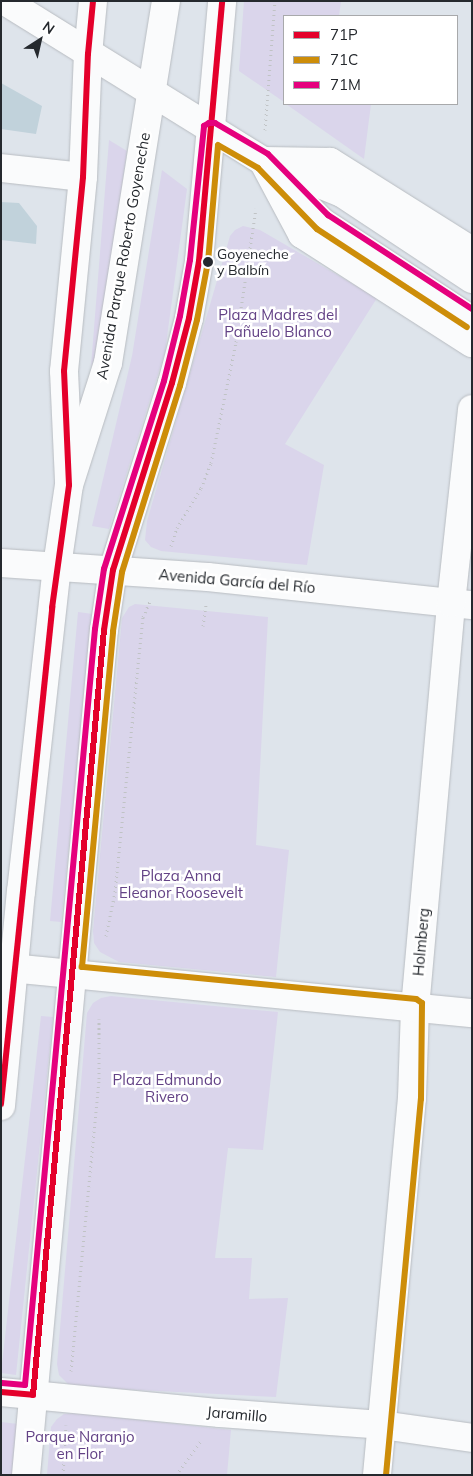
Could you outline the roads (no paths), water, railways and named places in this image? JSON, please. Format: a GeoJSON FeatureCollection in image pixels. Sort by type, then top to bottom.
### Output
{"type":"FeatureCollection","features":[{"type":"Feature","properties":{"kind":"street"},"geometry":{"type":"LineString","coordinates":[[5,1],[152,95],[263,162],[342,193],[472,279]]}},
{"type":"Feature","properties":{"kind":"street"},"geometry":{"type":"LineString","coordinates":[[69,485],[64,370],[83,177],[88,54],[93,1]]}},
{"type":"Feature","properties":{"kind":"street","name":"Avenida Parque Roberto Goyeneche"},"geometry":{"type":"LineString","coordinates":[[1,1106],[8,968],[56,566],[69,485],[108,363],[166,1]]}},
{"type":"Feature","properties":{"kind":"street"},"geometry":{"type":"LineString","coordinates":[[26,1475],[104,630],[113,570],[172,383],[189,318],[198,261],[222,1]]}},
{"type":"Feature","properties":{"kind":"street"},"geometry":{"type":"LineString","coordinates":[[263,162],[330,162],[472,251]]}},
{"type":"Feature","properties":{"kind":"street"},"geometry":{"type":"LineString","coordinates":[[263,162],[322,222],[472,320]]}},
{"type":"Feature","properties":{"kind":"street"},"geometry":{"type":"LineString","coordinates":[[263,162],[302,234],[472,343]]}},
{"type":"Feature","properties":{"kind":"street"},"geometry":{"type":"LineString","coordinates":[[1,168],[83,177]]}},
{"type":"Feature","properties":{"kind":"street","name":"Holmberg"},"geometry":{"type":"LineString","coordinates":[[377,1475],[412,1098],[415,1008],[461,604],[472,409]]}},
{"type":"Feature","properties":{"kind":"street","name":"Avenida García del Río"},"geometry":{"type":"LineString","coordinates":[[1,563],[162,574],[461,604]]}},
{"type":"Feature","properties":{"kind":"street"},"geometry":{"type":"LineString","coordinates":[[8,968],[102,979],[472,1013]]}},
{"type":"Feature","properties":{"kind":"street","name":"Jaramillo"},"geometry":{"type":"LineString","coordinates":[[1,1392],[220,1413],[382,1425],[472,1438]]}},
{"type":"Feature","properties":{"kind":"place","name":"Goyeneche y Balbín"},"geometry":{"type":"Point","coordinates":[208,262]}},
{"type":"Feature","properties":{"kind":"park label","name":"Plaza Madres del Pañuelo Blanco"},"geometry":{"type":"Point","coordinates":[278,322]}},
{"type":"Feature","properties":{"kind":"park label","name":"Plaza Anna Eleanor Roosevelt"},"geometry":{"type":"Point","coordinates":[181,884]}},
{"type":"Feature","properties":{"kind":"park label","name":"Plaza Edmundo Rivero"},"geometry":{"type":"Point","coordinates":[167,1088]}},
{"type":"Feature","properties":{"kind":"park label","name":"Parque Naranjo en Flor"},"geometry":{"type":"Point","coordinates":[80,1444]}}]}
